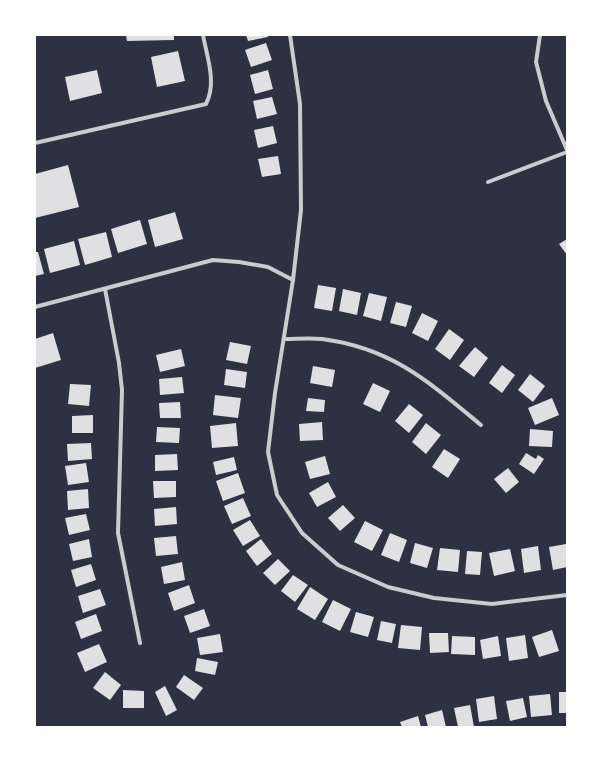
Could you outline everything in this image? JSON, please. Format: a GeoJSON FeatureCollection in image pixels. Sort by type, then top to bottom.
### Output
{"type":"FeatureCollection","features":[{"type":"Feature","properties":{"kind":"street"},"geometry":{"type":"LineString","coordinates":[[35,143],[206,104],[211,94],[211,80],[202,35]]}},
{"type":"Feature","properties":{"kind":"street"},"geometry":{"type":"LineString","coordinates":[[290,35],[300,104],[301,210],[285,339],[275,393],[268,452],[277,495],[302,533],[338,566],[388,587],[434,598],[492,604],[567,595]]}},
{"type":"Feature","properties":{"kind":"street"},"geometry":{"type":"LineString","coordinates":[[488,182],[567,151],[546,101],[536,62],[540,35]]}},
{"type":"Feature","properties":{"kind":"street"},"geometry":{"type":"LineString","coordinates":[[35,307],[213,260],[268,267],[293,280]]}},
{"type":"Feature","properties":{"kind":"street"},"geometry":{"type":"LineString","coordinates":[[105,289],[119,363],[122,390],[118,533],[140,643]]}},
{"type":"Feature","properties":{"kind":"street"},"geometry":{"type":"LineString","coordinates":[[285,339],[321,339],[370,350],[404,366],[437,388],[481,425]]}},
{"type":"Feature","properties":{"kind":"building"},"geometry":{"type":"Polygon","coordinates":[[[126,35],[174,35],[174,40],[127,41],[126,35]]]}},
{"type":"Feature","properties":{"kind":"building"},"geometry":{"type":"Polygon","coordinates":[[[246,35],[267,35],[268,37],[248,41],[246,35]]]}},
{"type":"Feature","properties":{"kind":"building"},"geometry":{"type":"Polygon","coordinates":[[[266,43],[272,60],[251,67],[245,50],[266,43]]]}},
{"type":"Feature","properties":{"kind":"building"},"geometry":{"type":"Polygon","coordinates":[[[178,51],[185,81],[157,87],[151,57],[178,51]]]}},
{"type":"Feature","properties":{"kind":"building"},"geometry":{"type":"Polygon","coordinates":[[[97,70],[102,93],[70,101],[65,77],[97,70]]]}},
{"type":"Feature","properties":{"kind":"building"},"geometry":{"type":"Polygon","coordinates":[[[268,70],[273,89],[255,94],[250,75],[268,70]]]}},
{"type":"Feature","properties":{"kind":"building"},"geometry":{"type":"Polygon","coordinates":[[[272,97],[277,114],[257,119],[253,101],[272,97]]]}},
{"type":"Feature","properties":{"kind":"building"},"geometry":{"type":"Polygon","coordinates":[[[273,126],[277,143],[258,148],[254,130],[273,126]]]}},
{"type":"Feature","properties":{"kind":"building"},"geometry":{"type":"Polygon","coordinates":[[[278,156],[281,174],[262,177],[258,159],[278,156]]]}},
{"type":"Feature","properties":{"kind":"building"},"geometry":{"type":"Polygon","coordinates":[[[68,165],[79,207],[35,218],[35,174],[68,165]]]}},
{"type":"Feature","properties":{"kind":"building"},"geometry":{"type":"Polygon","coordinates":[[[175,212],[183,239],[155,247],[148,220],[175,212]]]}},
{"type":"Feature","properties":{"kind":"building"},"geometry":{"type":"Polygon","coordinates":[[[140,220],[147,244],[118,253],[111,229],[140,220]]]}},
{"type":"Feature","properties":{"kind":"building"},"geometry":{"type":"Polygon","coordinates":[[[106,232],[112,257],[85,265],[78,239],[106,232]]]}},
{"type":"Feature","properties":{"kind":"building"},"geometry":{"type":"Polygon","coordinates":[[[567,239],[567,255],[559,244],[567,239]]]}},
{"type":"Feature","properties":{"kind":"building"},"geometry":{"type":"Polygon","coordinates":[[[74,241],[80,265],[50,273],[44,249],[74,241]]]}},
{"type":"Feature","properties":{"kind":"building"},"geometry":{"type":"Polygon","coordinates":[[[35,252],[38,252],[44,274],[35,276],[35,252]]]}},
{"type":"Feature","properties":{"kind":"building"},"geometry":{"type":"Polygon","coordinates":[[[318,285],[336,288],[332,311],[314,308],[318,285]]]}},
{"type":"Feature","properties":{"kind":"building"},"geometry":{"type":"Polygon","coordinates":[[[343,289],[361,293],[357,315],[339,311],[343,289]]]}},
{"type":"Feature","properties":{"kind":"building"},"geometry":{"type":"Polygon","coordinates":[[[369,293],[387,297],[381,321],[363,316],[369,293]]]}},
{"type":"Feature","properties":{"kind":"building"},"geometry":{"type":"Polygon","coordinates":[[[396,302],[412,306],[406,327],[390,323],[396,302]]]}},
{"type":"Feature","properties":{"kind":"building"},"geometry":{"type":"Polygon","coordinates":[[[422,313],[438,321],[428,341],[412,333],[422,313]]]}},
{"type":"Feature","properties":{"kind":"building"},"geometry":{"type":"Polygon","coordinates":[[[449,329],[464,340],[450,360],[435,349],[449,329]]]}},
{"type":"Feature","properties":{"kind":"building"},"geometry":{"type":"Polygon","coordinates":[[[53,333],[61,360],[35,368],[35,339],[53,333]]]}},
{"type":"Feature","properties":{"kind":"building"},"geometry":{"type":"Polygon","coordinates":[[[230,342],[251,346],[247,364],[226,360],[230,342]]]}},
{"type":"Feature","properties":{"kind":"building"},"geometry":{"type":"Polygon","coordinates":[[[475,347],[488,358],[474,377],[459,366],[475,347]]]}},
{"type":"Feature","properties":{"kind":"building"},"geometry":{"type":"Polygon","coordinates":[[[181,349],[185,366],[160,372],[156,355],[181,349]]]}},
{"type":"Feature","properties":{"kind":"building"},"geometry":{"type":"Polygon","coordinates":[[[502,365],[515,375],[502,393],[489,383],[502,365]]]}},
{"type":"Feature","properties":{"kind":"building"},"geometry":{"type":"Polygon","coordinates":[[[313,366],[335,370],[332,387],[310,383],[313,366]]]}},
{"type":"Feature","properties":{"kind":"building"},"geometry":{"type":"Polygon","coordinates":[[[226,369],[247,372],[245,388],[224,385],[226,369]]]}},
{"type":"Feature","properties":{"kind":"building"},"geometry":{"type":"Polygon","coordinates":[[[530,374],[545,386],[533,402],[518,390],[530,374]]]}},
{"type":"Feature","properties":{"kind":"building"},"geometry":{"type":"Polygon","coordinates":[[[182,377],[184,393],[160,395],[159,379],[182,377]]]}},
{"type":"Feature","properties":{"kind":"building"},"geometry":{"type":"Polygon","coordinates":[[[373,383],[390,391],[380,412],[363,404],[373,383]]]}},
{"type":"Feature","properties":{"kind":"building"},"geometry":{"type":"Polygon","coordinates":[[[70,384],[91,385],[89,406],[68,404],[70,384]]]}},
{"type":"Feature","properties":{"kind":"building"},"geometry":{"type":"Polygon","coordinates":[[[215,395],[241,398],[238,418],[213,415],[215,395]]]}},
{"type":"Feature","properties":{"kind":"building"},"geometry":{"type":"Polygon","coordinates":[[[308,398],[325,400],[324,412],[306,411],[308,398]]]}},
{"type":"Feature","properties":{"kind":"building"},"geometry":{"type":"Polygon","coordinates":[[[552,398],[559,415],[535,425],[528,408],[552,398]]]}},
{"type":"Feature","properties":{"kind":"building"},"geometry":{"type":"Polygon","coordinates":[[[180,402],[181,418],[160,418],[159,403],[180,402]]]}},
{"type":"Feature","properties":{"kind":"building"},"geometry":{"type":"Polygon","coordinates":[[[409,404],[423,415],[409,433],[395,421],[409,404]]]}},
{"type":"Feature","properties":{"kind":"building"},"geometry":{"type":"Polygon","coordinates":[[[93,415],[93,433],[72,433],[72,416],[93,415]]]}},
{"type":"Feature","properties":{"kind":"building"},"geometry":{"type":"Polygon","coordinates":[[[322,422],[323,440],[300,441],[299,424],[322,422]]]}},
{"type":"Feature","properties":{"kind":"building"},"geometry":{"type":"Polygon","coordinates":[[[236,423],[238,446],[212,448],[210,426],[236,423]]]}},
{"type":"Feature","properties":{"kind":"building"},"geometry":{"type":"Polygon","coordinates":[[[426,423],[441,435],[426,454],[412,442],[426,423]]]}},
{"type":"Feature","properties":{"kind":"building"},"geometry":{"type":"Polygon","coordinates":[[[157,427],[180,428],[179,443],[156,442],[157,427]]]}},
{"type":"Feature","properties":{"kind":"building"},"geometry":{"type":"Polygon","coordinates":[[[530,429],[553,431],[552,447],[529,446],[530,429]]]}},
{"type":"Feature","properties":{"kind":"building"},"geometry":{"type":"Polygon","coordinates":[[[91,443],[92,459],[68,461],[67,444],[91,443]]]}},
{"type":"Feature","properties":{"kind":"building"},"geometry":{"type":"Polygon","coordinates":[[[444,449],[460,459],[448,478],[432,467],[444,449]]]}},
{"type":"Feature","properties":{"kind":"building"},"geometry":{"type":"Polygon","coordinates":[[[526,453],[536,459],[538,455],[544,459],[534,474],[519,464],[526,453]]]}},
{"type":"Feature","properties":{"kind":"building"},"geometry":{"type":"Polygon","coordinates":[[[177,454],[178,470],[155,471],[155,455],[177,454]]]}},
{"type":"Feature","properties":{"kind":"building"},"geometry":{"type":"Polygon","coordinates":[[[325,456],[330,474],[310,479],[305,462],[325,456]]]}},
{"type":"Feature","properties":{"kind":"building"},"geometry":{"type":"Polygon","coordinates":[[[234,457],[237,470],[216,475],[213,462],[234,457]]]}},
{"type":"Feature","properties":{"kind":"building"},"geometry":{"type":"Polygon","coordinates":[[[86,463],[89,482],[68,485],[65,466],[86,463]]]}},
{"type":"Feature","properties":{"kind":"building"},"geometry":{"type":"Polygon","coordinates":[[[508,468],[519,482],[506,493],[494,479],[508,468]]]}},
{"type":"Feature","properties":{"kind":"building"},"geometry":{"type":"Polygon","coordinates":[[[238,473],[245,493],[223,501],[216,481],[238,473]]]}},
{"type":"Feature","properties":{"kind":"building"},"geometry":{"type":"Polygon","coordinates":[[[153,481],[176,481],[176,497],[154,498],[153,481]]]}},
{"type":"Feature","properties":{"kind":"building"},"geometry":{"type":"Polygon","coordinates":[[[328,482],[336,497],[317,507],[309,493],[328,482]]]}},
{"type":"Feature","properties":{"kind":"building"},"geometry":{"type":"Polygon","coordinates":[[[88,489],[89,508],[68,510],[67,491],[88,489]]]}},
{"type":"Feature","properties":{"kind":"building"},"geometry":{"type":"Polygon","coordinates":[[[243,498],[251,516],[232,524],[224,506],[243,498]]]}},
{"type":"Feature","properties":{"kind":"building"},"geometry":{"type":"Polygon","coordinates":[[[343,505],[355,518],[340,531],[328,518],[343,505]]]}},
{"type":"Feature","properties":{"kind":"building"},"geometry":{"type":"Polygon","coordinates":[[[176,507],[177,524],[155,526],[154,509],[176,507]]]}},
{"type":"Feature","properties":{"kind":"building"},"geometry":{"type":"Polygon","coordinates":[[[86,514],[90,530],[69,535],[65,518],[86,514]]]}},
{"type":"Feature","properties":{"kind":"building"},"geometry":{"type":"Polygon","coordinates":[[[250,520],[260,536],[243,546],[233,530],[250,520]]]}},
{"type":"Feature","properties":{"kind":"building"},"geometry":{"type":"Polygon","coordinates":[[[365,521],[383,530],[372,551],[354,542],[365,521]]]}},
{"type":"Feature","properties":{"kind":"building"},"geometry":{"type":"Polygon","coordinates":[[[390,533],[407,540],[399,562],[381,555],[390,533]]]}},
{"type":"Feature","properties":{"kind":"building"},"geometry":{"type":"Polygon","coordinates":[[[176,536],[178,554],[156,556],[154,538],[176,536]]]}},
{"type":"Feature","properties":{"kind":"building"},"geometry":{"type":"Polygon","coordinates":[[[89,539],[92,557],[73,561],[69,544],[89,539]]]}},
{"type":"Feature","properties":{"kind":"building"},"geometry":{"type":"Polygon","coordinates":[[[261,539],[272,554],[257,566],[246,551],[261,539]]]}},
{"type":"Feature","properties":{"kind":"building"},"geometry":{"type":"Polygon","coordinates":[[[415,543],[433,548],[427,568],[410,563],[415,543]]]}},
{"type":"Feature","properties":{"kind":"building"},"geometry":{"type":"Polygon","coordinates":[[[566,544],[567,567],[553,570],[549,547],[566,544]]]}},
{"type":"Feature","properties":{"kind":"building"},"geometry":{"type":"Polygon","coordinates":[[[538,546],[541,570],[524,573],[521,549],[538,546]]]}},
{"type":"Feature","properties":{"kind":"building"},"geometry":{"type":"Polygon","coordinates":[[[440,548],[460,550],[458,572],[437,570],[440,548]]]}},
{"type":"Feature","properties":{"kind":"building"},"geometry":{"type":"Polygon","coordinates":[[[510,549],[515,571],[494,576],[489,553],[510,549]]]}},
{"type":"Feature","properties":{"kind":"building"},"geometry":{"type":"Polygon","coordinates":[[[467,551],[482,552],[480,575],[465,574],[467,551]]]}},
{"type":"Feature","properties":{"kind":"building"},"geometry":{"type":"Polygon","coordinates":[[[278,559],[290,571],[275,585],[263,573],[278,559]]]}},
{"type":"Feature","properties":{"kind":"building"},"geometry":{"type":"Polygon","coordinates":[[[182,562],[185,580],[164,584],[161,567],[182,562]]]}},
{"type":"Feature","properties":{"kind":"building"},"geometry":{"type":"Polygon","coordinates":[[[91,564],[96,580],[76,587],[71,570],[91,564]]]}},
{"type":"Feature","properties":{"kind":"building"},"geometry":{"type":"Polygon","coordinates":[[[293,575],[308,585],[295,602],[281,591],[293,575]]]}},
{"type":"Feature","properties":{"kind":"building"},"geometry":{"type":"Polygon","coordinates":[[[189,585],[195,603],[174,611],[168,593],[189,585]]]}},
{"type":"Feature","properties":{"kind":"building"},"geometry":{"type":"Polygon","coordinates":[[[310,587],[328,599],[315,620],[297,609],[310,587]]]}},
{"type":"Feature","properties":{"kind":"building"},"geometry":{"type":"Polygon","coordinates":[[[100,589],[106,605],[83,613],[78,596],[100,589]]]}},
{"type":"Feature","properties":{"kind":"building"},"geometry":{"type":"Polygon","coordinates":[[[333,600],[351,609],[340,631],[322,622],[333,600]]]}},
{"type":"Feature","properties":{"kind":"building"},"geometry":{"type":"Polygon","coordinates":[[[204,609],[210,626],[190,633],[184,616],[204,609]]]}},
{"type":"Feature","properties":{"kind":"building"},"geometry":{"type":"Polygon","coordinates":[[[356,612],[374,617],[368,637],[350,632],[356,612]]]}},
{"type":"Feature","properties":{"kind":"building"},"geometry":{"type":"Polygon","coordinates":[[[96,614],[102,631],[81,639],[75,622],[96,614]]]}},
{"type":"Feature","properties":{"kind":"building"},"geometry":{"type":"Polygon","coordinates":[[[381,621],[396,624],[392,643],[377,640],[381,621]]]}},
{"type":"Feature","properties":{"kind":"building"},"geometry":{"type":"Polygon","coordinates":[[[401,625],[422,627],[420,650],[398,648],[401,625]]]}},
{"type":"Feature","properties":{"kind":"building"},"geometry":{"type":"Polygon","coordinates":[[[552,630],[559,651],[539,657],[532,637],[552,630]]]}},
{"type":"Feature","properties":{"kind":"building"},"geometry":{"type":"Polygon","coordinates":[[[429,633],[448,633],[449,652],[430,653],[429,633]]]}},
{"type":"Feature","properties":{"kind":"building"},"geometry":{"type":"Polygon","coordinates":[[[220,634],[223,652],[200,655],[197,638],[220,634]]]}},
{"type":"Feature","properties":{"kind":"building"},"geometry":{"type":"Polygon","coordinates":[[[525,635],[528,658],[509,661],[506,638],[525,635]]]}},
{"type":"Feature","properties":{"kind":"building"},"geometry":{"type":"Polygon","coordinates":[[[452,636],[475,637],[475,655],[451,654],[452,636]]]}},
{"type":"Feature","properties":{"kind":"building"},"geometry":{"type":"Polygon","coordinates":[[[498,636],[501,656],[483,659],[480,640],[498,636]]]}},
{"type":"Feature","properties":{"kind":"building"},"geometry":{"type":"Polygon","coordinates":[[[99,644],[107,662],[85,672],[77,653],[99,644]]]}},
{"type":"Feature","properties":{"kind":"building"},"geometry":{"type":"Polygon","coordinates":[[[197,658],[218,662],[215,675],[195,671],[197,658]]]}},
{"type":"Feature","properties":{"kind":"building"},"geometry":{"type":"Polygon","coordinates":[[[105,672],[121,685],[110,700],[93,688],[105,672]]]}},
{"type":"Feature","properties":{"kind":"building"},"geometry":{"type":"Polygon","coordinates":[[[184,675],[203,688],[194,700],[176,687],[184,675]]]}},
{"type":"Feature","properties":{"kind":"building"},"geometry":{"type":"Polygon","coordinates":[[[165,686],[177,710],[166,716],[155,692],[165,686]]]}},
{"type":"Feature","properties":{"kind":"building"},"geometry":{"type":"Polygon","coordinates":[[[123,690],[144,691],[144,708],[123,708],[123,690]]]}},
{"type":"Feature","properties":{"kind":"building"},"geometry":{"type":"Polygon","coordinates":[[[559,692],[567,692],[567,713],[559,713],[559,692]]]}},
{"type":"Feature","properties":{"kind":"building"},"geometry":{"type":"Polygon","coordinates":[[[550,694],[552,715],[531,717],[529,696],[550,694]]]}},
{"type":"Feature","properties":{"kind":"building"},"geometry":{"type":"Polygon","coordinates":[[[494,696],[497,719],[479,722],[476,699],[494,696]]]}},
{"type":"Feature","properties":{"kind":"building"},"geometry":{"type":"Polygon","coordinates":[[[523,698],[527,717],[510,721],[506,701],[523,698]]]}},
{"type":"Feature","properties":{"kind":"building"},"geometry":{"type":"Polygon","coordinates":[[[470,705],[474,727],[458,727],[454,708],[470,705]]]}},
{"type":"Feature","properties":{"kind":"building"},"geometry":{"type":"Polygon","coordinates":[[[442,710],[446,727],[428,727],[425,715],[442,710]]]}},
{"type":"Feature","properties":{"kind":"building"},"geometry":{"type":"Polygon","coordinates":[[[418,716],[421,727],[402,727],[400,722],[418,716]]]}}]}
